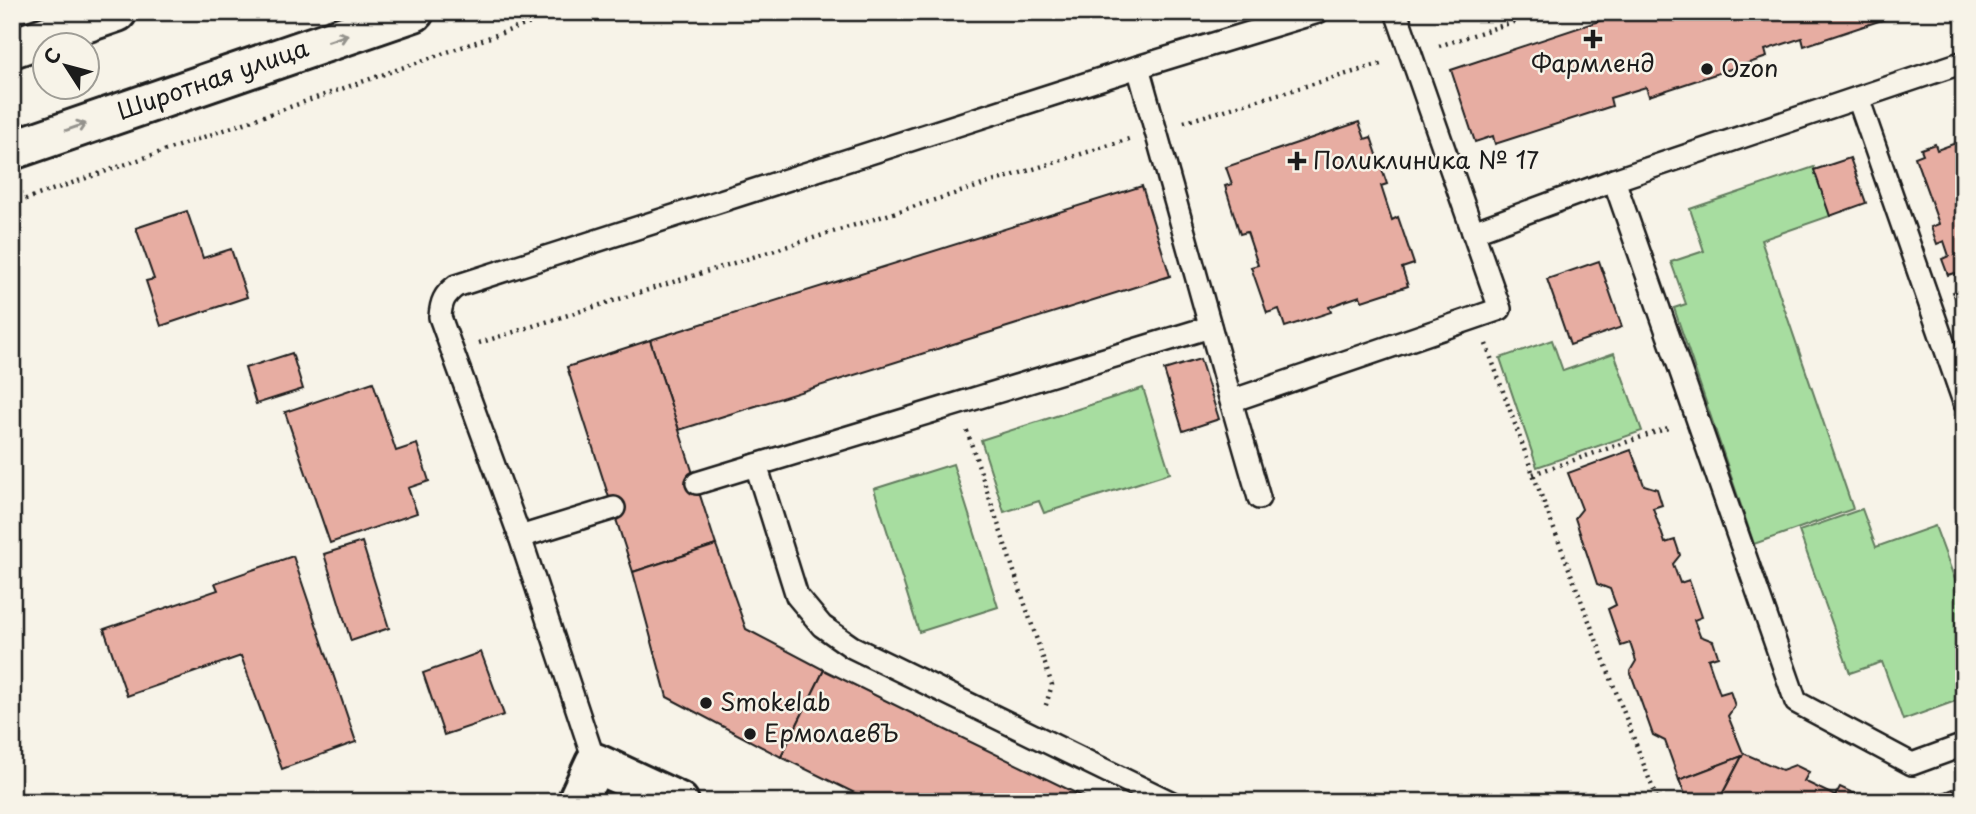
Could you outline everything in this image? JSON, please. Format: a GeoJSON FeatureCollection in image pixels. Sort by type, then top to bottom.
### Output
{"type":"FeatureCollection","features":[{"type":"Feature","properties":{"kind":"main road"},"geometry":{"type":"LineString","coordinates":[[12,48],[117,12]]}},
{"type":"Feature","properties":{"kind":"main road","name":"Широтная улица"},"geometry":{"type":"LineString","coordinates":[[12,150],[414,12]]}},
{"type":"Feature","properties":{"kind":"main road"},"geometry":{"type":"LineString","coordinates":[[577,802],[595,763],[679,802]]}},
{"type":"Feature","properties":{"kind":"lane"},"geometry":{"type":"LineString","coordinates":[[595,763],[520,537],[440,317],[445,294],[456,286],[1138,67],[1318,12]]}},
{"type":"Feature","properties":{"kind":"lane"},"geometry":{"type":"LineString","coordinates":[[1231,401],[1500,309],[1396,12]]}},
{"type":"Feature","properties":{"kind":"lane"},"geometry":{"type":"LineString","coordinates":[[1473,232],[1614,180],[1964,62]]}},
{"type":"Feature","properties":{"kind":"lane"},"geometry":{"type":"LineString","coordinates":[[1138,67],[1259,498]]}},
{"type":"Feature","properties":{"kind":"lane"},"geometry":{"type":"LineString","coordinates":[[1858,98],[1964,402]]}},
{"type":"Feature","properties":{"kind":"lane"},"geometry":{"type":"LineString","coordinates":[[1614,180],[1796,702],[1912,764],[1964,745]]}},
{"type":"Feature","properties":{"kind":"lane"},"geometry":{"type":"LineString","coordinates":[[697,483],[1210,327]]}},
{"type":"Feature","properties":{"kind":"lane"},"geometry":{"type":"LineString","coordinates":[[755,465],[797,596],[822,625],[852,647],[1170,802]]}},
{"type":"Feature","properties":{"kind":"lane"},"geometry":{"type":"LineString","coordinates":[[520,537],[614,508]]}},
{"type":"Feature","properties":{"kind":"path"},"geometry":{"type":"LineString","coordinates":[[12,204],[562,12]]}},
{"type":"Feature","properties":{"kind":"path"},"geometry":{"type":"LineString","coordinates":[[453,352],[1156,130],[1411,55],[1544,12]]}},
{"type":"Feature","properties":{"kind":"path"},"geometry":{"type":"LineString","coordinates":[[1476,317],[1658,802]]}},
{"type":"Feature","properties":{"kind":"path"},"geometry":{"type":"LineString","coordinates":[[958,403],[1052,685],[1037,737]]}},
{"type":"Feature","properties":{"kind":"path"},"geometry":{"type":"LineString","coordinates":[[1533,474],[1698,418]]}},
{"type":"Feature","properties":{"kind":"green space"},"geometry":{"type":"Polygon","coordinates":[[[1814,167],[1830,216],[1761,240],[1853,509],[1754,544],[1674,308],[1686,304],[1671,262],[1704,251],[1690,209],[1814,167]]]}},
{"type":"Feature","properties":{"kind":"green space"},"geometry":{"type":"Polygon","coordinates":[[[1552,340],[1563,371],[1614,353],[1642,431],[1537,467],[1500,358],[1552,340]]]}},
{"type":"Feature","properties":{"kind":"green space"},"geometry":{"type":"Polygon","coordinates":[[[1143,388],[1170,473],[1044,513],[1039,501],[1004,512],[981,440],[1143,388]]]}},
{"type":"Feature","properties":{"kind":"green space"},"geometry":{"type":"Polygon","coordinates":[[[953,464],[998,607],[919,632],[874,489],[953,464]]]}},
{"type":"Feature","properties":{"kind":"green space"},"geometry":{"type":"Polygon","coordinates":[[[1862,509],[1876,547],[1935,526],[1964,604],[1964,698],[1903,720],[1882,662],[1850,673],[1799,531],[1862,509]]]}},
{"type":"Feature","properties":{"kind":"building"},"geometry":{"type":"Polygon","coordinates":[[[1626,12],[1906,12],[1804,46],[1802,38],[1765,50],[1767,57],[1649,96],[1646,87],[1610,98],[1612,106],[1495,144],[1493,136],[1475,142],[1451,70],[1626,12]]]}},
{"type":"Feature","properties":{"kind":"building"},"geometry":{"type":"Polygon","coordinates":[[[1359,122],[1365,139],[1371,137],[1387,184],[1381,186],[1392,220],[1398,217],[1414,264],[1402,268],[1408,286],[1362,301],[1360,296],[1329,307],[1331,312],[1285,327],[1279,309],[1267,313],[1251,267],[1258,265],[1247,232],[1240,234],[1225,186],[1232,184],[1226,167],[1359,122]]]}},
{"type":"Feature","properties":{"kind":"building"},"geometry":{"type":"Polygon","coordinates":[[[1964,140],[1964,321],[1953,292],[1961,289],[1955,273],[1948,275],[1942,259],[1949,256],[1944,241],[1937,244],[1931,227],[1939,224],[1915,157],[1923,154],[1921,149],[1935,144],[1937,150],[1964,140]]]}},
{"type":"Feature","properties":{"kind":"building"},"geometry":{"type":"Polygon","coordinates":[[[1850,158],[1866,203],[1830,216],[1814,170],[1850,158]]]}},
{"type":"Feature","properties":{"kind":"building"},"geometry":{"type":"Polygon","coordinates":[[[1142,186],[1170,276],[679,430],[650,340],[1142,186]]]}},
{"type":"Feature","properties":{"kind":"building"},"geometry":{"type":"Polygon","coordinates":[[[187,211],[203,258],[231,249],[247,297],[161,326],[146,281],[154,279],[136,228],[187,211]]]}},
{"type":"Feature","properties":{"kind":"building"},"geometry":{"type":"Polygon","coordinates":[[[1599,261],[1622,327],[1570,345],[1547,279],[1599,261]]]}},
{"type":"Feature","properties":{"kind":"building"},"geometry":{"type":"Polygon","coordinates":[[[650,340],[716,545],[633,572],[567,367],[650,340]]]}},
{"type":"Feature","properties":{"kind":"building"},"geometry":{"type":"Polygon","coordinates":[[[292,353],[303,389],[256,404],[245,368],[292,353]]]}},
{"type":"Feature","properties":{"kind":"building"},"geometry":{"type":"Polygon","coordinates":[[[1200,359],[1219,419],[1183,431],[1164,370],[1200,359]]]}},
{"type":"Feature","properties":{"kind":"building"},"geometry":{"type":"Polygon","coordinates":[[[373,382],[396,451],[417,444],[429,481],[408,488],[417,513],[330,543],[285,412],[373,382]]]}},
{"type":"Feature","properties":{"kind":"building"},"geometry":{"type":"Polygon","coordinates":[[[1631,450],[1644,485],[1657,489],[1662,505],[1653,508],[1665,543],[1675,540],[1680,555],[1673,564],[1680,583],[1689,580],[1702,617],[1694,620],[1700,636],[1713,641],[1718,656],[1708,659],[1720,694],[1730,691],[1735,706],[1728,716],[1743,753],[1782,770],[1795,765],[1809,772],[1804,781],[1835,796],[1840,787],[1855,794],[1856,802],[1718,802],[1742,756],[1679,780],[1665,741],[1653,735],[1630,671],[1636,661],[1630,643],[1621,646],[1608,609],[1616,605],[1610,589],[1597,584],[1575,518],[1582,509],[1568,473],[1631,450]]]}},
{"type":"Feature","properties":{"kind":"building"},"geometry":{"type":"Polygon","coordinates":[[[362,542],[389,628],[351,641],[324,554],[362,542]]]}},
{"type":"Feature","properties":{"kind":"building"},"geometry":{"type":"Polygon","coordinates":[[[716,545],[746,629],[824,670],[781,757],[667,697],[633,572],[716,545]]]}},
{"type":"Feature","properties":{"kind":"building"},"geometry":{"type":"Polygon","coordinates":[[[293,556],[356,742],[282,769],[241,656],[127,696],[104,629],[218,590],[215,583],[293,556]]]}},
{"type":"Feature","properties":{"kind":"building"},"geometry":{"type":"Polygon","coordinates":[[[481,652],[504,715],[444,735],[423,673],[481,652]]]}},
{"type":"Feature","properties":{"kind":"building"},"geometry":{"type":"Polygon","coordinates":[[[824,670],[1094,802],[873,802],[781,757],[824,670]]]}},
{"type":"Feature","properties":{"kind":"building"},"geometry":{"type":"Polygon","coordinates":[[[1742,756],[1718,802],[1700,802],[1685,794],[1679,780],[1742,756]]]}},
{"type":"Feature","properties":{"kind":"building"},"geometry":{"type":"Polygon","coordinates":[[[1953,789],[1956,799],[1964,796],[1964,802],[1935,802],[1938,795],[1953,789]]]}},
{"type":"Feature","properties":{"kind":"place","name":"Фармленд"},"geometry":{"type":"Point","coordinates":[1593,39]}},
{"type":"Feature","properties":{"kind":"place","name":"Ozon"},"geometry":{"type":"Point","coordinates":[1707,69]}},
{"type":"Feature","properties":{"kind":"place","name":"Поликлиника № 17"},"geometry":{"type":"Point","coordinates":[1297,161]}},
{"type":"Feature","properties":{"kind":"place","name":"Smokelab"},"geometry":{"type":"Point","coordinates":[706,703]}},
{"type":"Feature","properties":{"kind":"place","name":"ЕрмолаевЪ"},"geometry":{"type":"Point","coordinates":[750,734]}}]}
